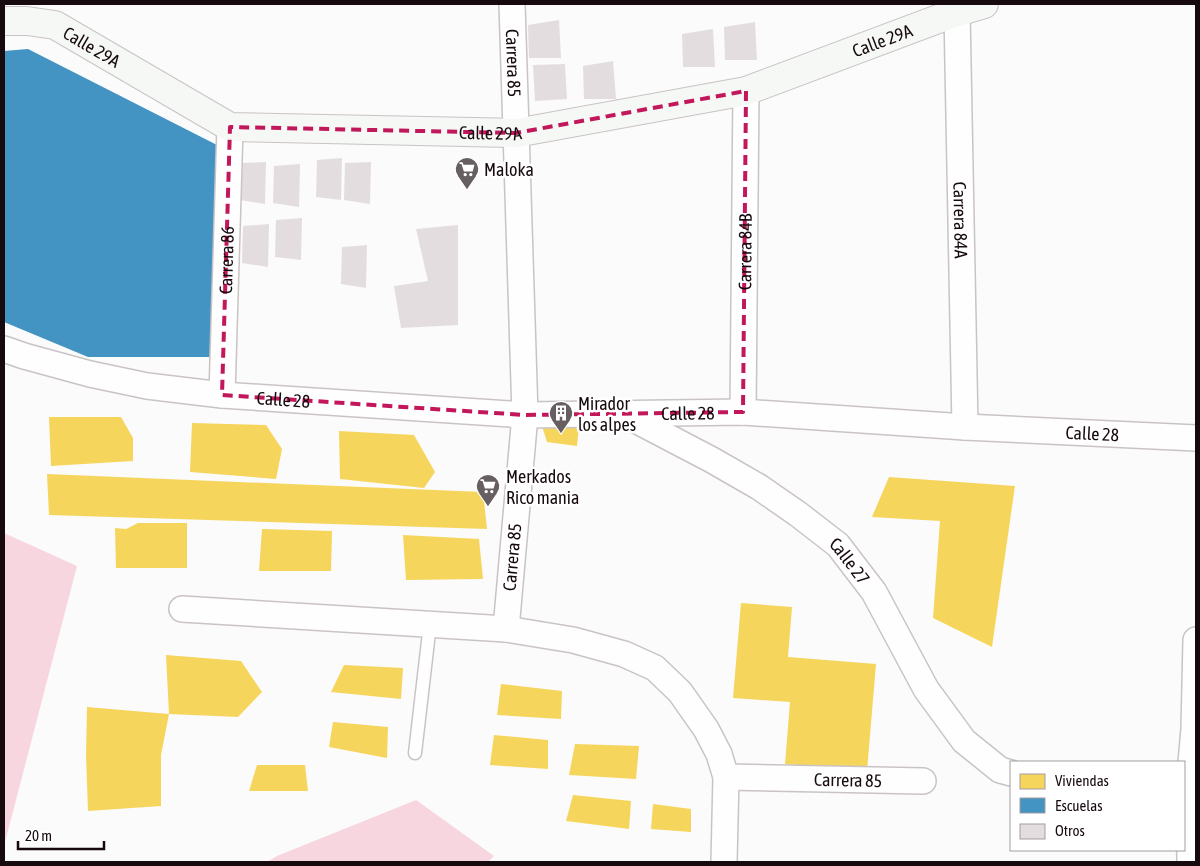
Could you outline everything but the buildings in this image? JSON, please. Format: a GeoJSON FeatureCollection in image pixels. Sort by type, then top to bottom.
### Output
{"type":"FeatureCollection","features":[{"type":"Feature","properties":{"kind":"street","name":"Carrera 85"},"geometry":{"type":"LineString","coordinates":[[506,629],[524,415],[512,4]]}},
{"type":"Feature","properties":{"kind":"street","name":"Calle 29A"},"geometry":{"type":"LineString","coordinates":[[4,21],[26,21],[55,25],[230,126],[516,133],[746,92],[957,12],[984,4]]}},
{"type":"Feature","properties":{"kind":"street","name":"Carrera 84A"},"geometry":{"type":"LineString","coordinates":[[957,12],[965,427]]}},
{"type":"Feature","properties":{"kind":"street","name":"Carrera 84B"},"geometry":{"type":"LineString","coordinates":[[742,412],[746,92]]}},
{"type":"Feature","properties":{"kind":"street","name":"Carrera 86"},"geometry":{"type":"LineString","coordinates":[[222,395],[230,126]]}},
{"type":"Feature","properties":{"kind":"street","name":"Calle 28"},"geometry":{"type":"LineString","coordinates":[[4,349],[90,374],[147,386],[222,395],[524,415],[742,412],[965,427],[1196,438]]}},
{"type":"Feature","properties":{"kind":"street","name":"Calle 27"},"geometry":{"type":"LineString","coordinates":[[623,414],[712,460],[759,487],[838,545],[874,592],[926,689],[964,741],[1000,770],[1010,773]]}},
{"type":"Feature","properties":{"kind":"street"},"geometry":{"type":"LineString","coordinates":[[182,609],[506,629],[574,640],[624,654],[655,668],[680,692],[706,729],[719,754],[726,777],[724,862]]}},
{"type":"Feature","properties":{"kind":"street"},"geometry":{"type":"LineString","coordinates":[[1190,862],[1186,785],[1195,729],[1196,640]]}},
{"type":"Feature","properties":{"kind":"street","name":"Carrera 85"},"geometry":{"type":"LineString","coordinates":[[726,777],[923,781]]}},
{"type":"Feature","properties":{"kind":"lane"},"geometry":{"type":"LineString","coordinates":[[414,753],[430,624]]}},
{"type":"Feature","properties":{"kind":"highlighted area"},"geometry":{"type":"Polygon","coordinates":[[[746,91],[743,412],[525,415],[222,395],[230,127],[516,133],[746,91]]]}},
{"type":"Feature","properties":{"kind":"shaded area"},"geometry":{"type":"Polygon","coordinates":[[[4,533],[77,566],[4,846],[4,533]]]}},
{"type":"Feature","properties":{"kind":"shaded area"},"geometry":{"type":"Polygon","coordinates":[[[416,800],[494,856],[488,862],[267,862],[277,856],[416,800]]]}},
{"type":"Feature","properties":{"kind":"place","name":"Maloka"},"geometry":{"type":"Point","coordinates":[467,190]}},
{"type":"Feature","properties":{"kind":"place","name":"Mirador los alpes"},"geometry":{"type":"Point","coordinates":[561,434]}},
{"type":"Feature","properties":{"kind":"place","name":"Merkados Rico mania"},"geometry":{"type":"Point","coordinates":[488,507]}}]}
